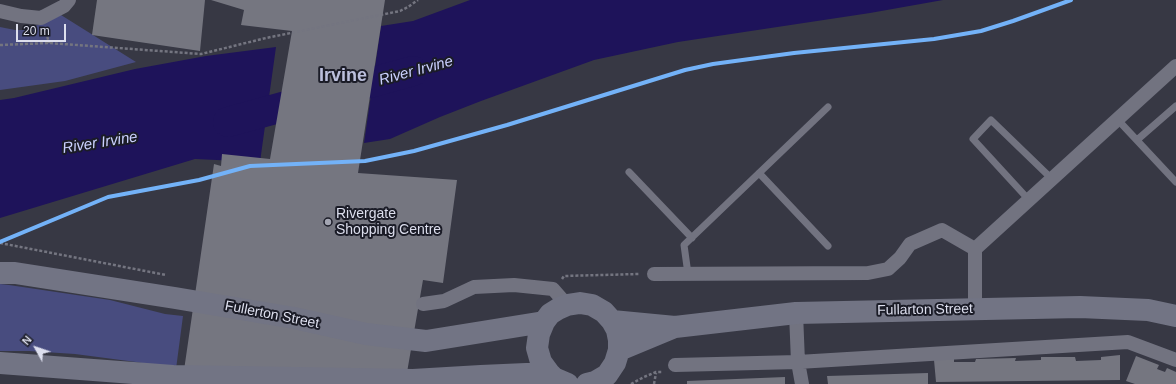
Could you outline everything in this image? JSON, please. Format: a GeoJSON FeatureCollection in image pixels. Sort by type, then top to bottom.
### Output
{"type":"FeatureCollection","features":[{"type":"Feature","properties":{"kind":"main road","name":"Fullerton Street"},"geometry":{"type":"LineString","coordinates":[[0,273],[15,273],[175,298],[294,318],[366,334],[426,341],[544,322]]}},
{"type":"Feature","properties":{"kind":"main road"},"geometry":{"type":"LineString","coordinates":[[568,384],[554,378],[549,373],[541,362],[538,348],[539,334],[544,322],[550,314],[558,309],[560,297],[592,306],[604,312],[612,321],[617,330],[619,350],[615,363],[606,375],[595,382],[587,384]]}},
{"type":"Feature","properties":{"kind":"main road","name":"Fullarton Street"},"geometry":{"type":"LineString","coordinates":[[612,321],[675,327],[796,313],[1080,307],[1148,310],[1176,316]]}},
{"type":"Feature","properties":{"kind":"main road","name":"Fullarton Street"},"geometry":{"type":"LineString","coordinates":[[619,350],[675,327]]}},
{"type":"Feature","properties":{"kind":"main road"},"geometry":{"type":"LineString","coordinates":[[2,365],[173,376],[413,380],[549,373]]}},
{"type":"Feature","properties":{"kind":"street"},"geometry":{"type":"LineString","coordinates":[[0,11],[20,16],[41,18],[64,6],[69,0]]}},
{"type":"Feature","properties":{"kind":"street"},"geometry":{"type":"LineString","coordinates":[[975,309],[975,249],[1176,66]]}},
{"type":"Feature","properties":{"kind":"street"},"geometry":{"type":"LineString","coordinates":[[654,274],[868,274],[888,269],[900,258],[910,244],[942,230],[975,249]]}},
{"type":"Feature","properties":{"kind":"street"},"geometry":{"type":"LineString","coordinates":[[423,304],[444,301],[474,287],[514,285],[560,297]]}},
{"type":"Feature","properties":{"kind":"street"},"geometry":{"type":"LineString","coordinates":[[796,313],[798,362],[802,384]]}},
{"type":"Feature","properties":{"kind":"street"},"geometry":{"type":"LineString","coordinates":[[675,365],[798,362],[1128,342],[1176,360]]}},
{"type":"Feature","properties":{"kind":"lane"},"geometry":{"type":"LineString","coordinates":[[688,274],[684,245],[828,106]]}},
{"type":"Feature","properties":{"kind":"lane"},"geometry":{"type":"LineString","coordinates":[[1137,140],[1176,106]]}},
{"type":"Feature","properties":{"kind":"lane"},"geometry":{"type":"LineString","coordinates":[[1117,119],[1176,182]]}},
{"type":"Feature","properties":{"kind":"lane"},"geometry":{"type":"LineString","coordinates":[[1029,200],[973,140],[991,120],[1052,179]]}},
{"type":"Feature","properties":{"kind":"lane"},"geometry":{"type":"LineString","coordinates":[[629,172],[692,238]]}},
{"type":"Feature","properties":{"kind":"lane"},"geometry":{"type":"LineString","coordinates":[[759,173],[828,246]]}},
{"type":"Feature","properties":{"kind":"path"},"geometry":{"type":"LineString","coordinates":[[0,44],[49,43],[201,54],[266,38],[400,11],[418,0]]}},
{"type":"Feature","properties":{"kind":"path"},"geometry":{"type":"LineString","coordinates":[[0,242],[7,239]]}},
{"type":"Feature","properties":{"kind":"path"},"geometry":{"type":"LineString","coordinates":[[0,242],[167,276]]}},
{"type":"Feature","properties":{"kind":"path"},"geometry":{"type":"LineString","coordinates":[[560,297],[564,276],[654,274]]}},
{"type":"Feature","properties":{"kind":"path"},"geometry":{"type":"LineString","coordinates":[[631,384],[656,372],[665,373],[675,365]]}},
{"type":"Feature","properties":{"kind":"path"},"geometry":{"type":"LineString","coordinates":[[654,384],[656,372]]}},
{"type":"Feature","properties":{"kind":"shaded area"},"geometry":{"type":"Polygon","coordinates":[[[61,15],[136,62],[65,81],[0,90],[0,27],[15,30],[26,30],[61,15]]]}},
{"type":"Feature","properties":{"kind":"shaded area"},"geometry":{"type":"Polygon","coordinates":[[[0,284],[110,300],[165,314],[183,316],[176,369],[75,354],[0,351],[0,284]]]}},
{"type":"Feature","properties":{"kind":"water"},"geometry":{"type":"Polygon","coordinates":[[[470,0],[943,0],[870,13],[678,42],[594,60],[481,101],[390,139],[364,143],[381,26],[413,21],[470,0]]]}},
{"type":"Feature","properties":{"kind":"water"},"geometry":{"type":"Polygon","coordinates":[[[276,47],[260,162],[195,159],[0,218],[0,100],[135,69],[206,56],[276,47]]]}},
{"type":"Feature","properties":{"kind":"building"},"geometry":{"type":"Polygon","coordinates":[[[97,0],[205,0],[200,51],[92,35],[97,0]]]}},
{"type":"Feature","properties":{"kind":"building","name":"Rivergate Shopping Centre"},"geometry":{"type":"Polygon","coordinates":[[[211,0],[385,0],[358,173],[457,180],[443,283],[423,280],[405,384],[182,384],[214,164],[221,166],[222,154],[270,159],[292,31],[241,25],[244,10],[211,0]]]}},
{"type":"Feature","properties":{"kind":"building"},"geometry":{"type":"Polygon","coordinates":[[[1120,355],[1120,380],[936,382],[934,360],[954,358],[954,362],[975,362],[976,359],[1016,358],[1015,361],[1041,360],[1041,357],[1075,357],[1076,361],[1101,360],[1101,357],[1120,355]]]}},
{"type":"Feature","properties":{"kind":"building"},"geometry":{"type":"Polygon","coordinates":[[[1136,356],[1159,365],[1157,369],[1165,372],[1167,368],[1176,372],[1176,384],[1135,384],[1126,381],[1136,356]]]}},
{"type":"Feature","properties":{"kind":"building"},"geometry":{"type":"Polygon","coordinates":[[[928,373],[928,384],[828,384],[827,376],[928,373]]]}},
{"type":"Feature","properties":{"kind":"building"},"geometry":{"type":"Polygon","coordinates":[[[785,377],[785,384],[687,384],[687,381],[785,377]]]}},
{"type":"Feature","properties":{"kind":"waterway","name":"River Irvine"},"geometry":{"type":"LineString","coordinates":[[228,122],[413,71]]}},
{"type":"Feature","properties":{"kind":"cycle path"},"geometry":{"type":"LineString","coordinates":[[0,242],[108,197],[199,180],[250,166],[365,161],[414,151],[507,125],[685,70],[713,64],[794,53],[934,39],[981,31],[1071,0]]}},
{"type":"Feature","properties":{"kind":"place","name":"Rivergate Shopping Centre"},"geometry":{"type":"Point","coordinates":[328,222]}},
{"type":"Feature","properties":{"kind":"district","name":"Irvine"},"geometry":{"type":"Point","coordinates":[343,76]}}]}
